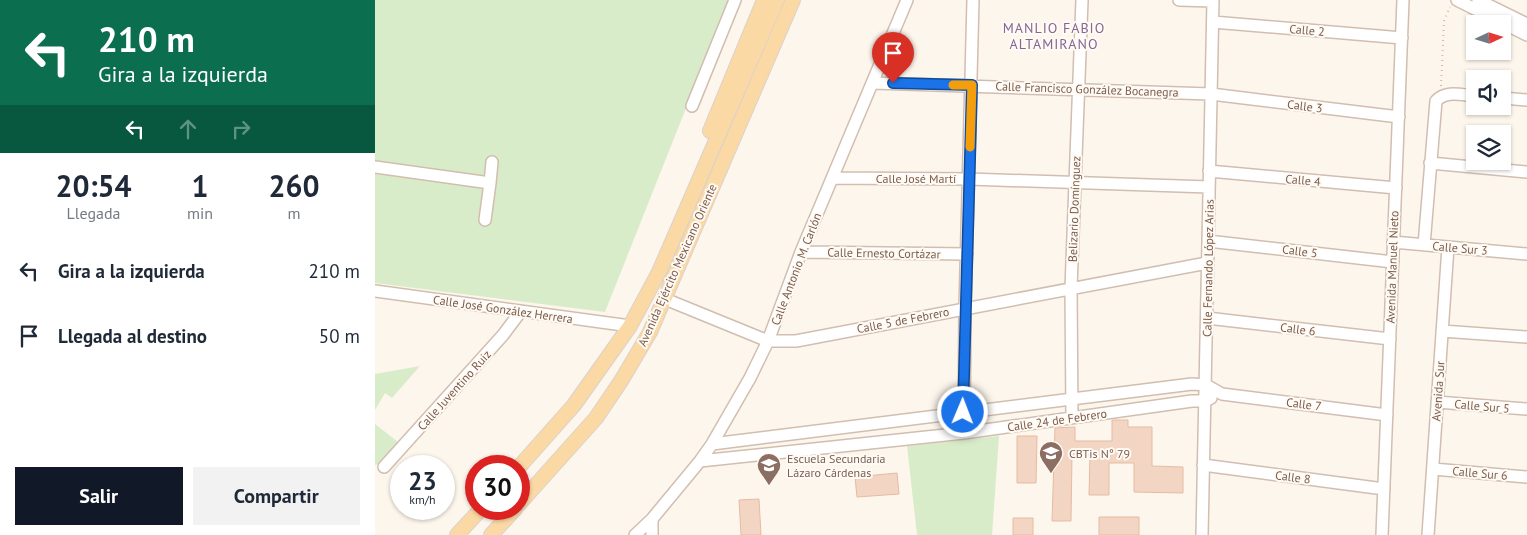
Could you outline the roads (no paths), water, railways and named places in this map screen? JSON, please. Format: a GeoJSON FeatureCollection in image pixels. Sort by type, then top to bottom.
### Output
{"type":"FeatureCollection","features":[{"type":"Feature","properties":{"kind":"main road","name":"Avenida Ejército Mexicano Oriente"},"geometry":{"type":"LineString","coordinates":[[659,272],[659,258],[764,0]]}},
{"type":"Feature","properties":{"kind":"main road","name":"Avenida Ejército Mexicano Oriente"},"geometry":{"type":"LineString","coordinates":[[529,455],[574,405],[630,326],[659,272],[777,0]]}},
{"type":"Feature","properties":{"kind":"main road","name":"Avenida Ejército Mexicano Oriente"},"geometry":{"type":"LineString","coordinates":[[530,492],[596,418],[650,332],[793,0]]}},
{"type":"Feature","properties":{"kind":"main road"},"geometry":{"type":"LineString","coordinates":[[457,535],[471,520]]}},
{"type":"Feature","properties":{"kind":"main road"},"geometry":{"type":"LineString","coordinates":[[491,535],[505,520]]}},
{"type":"Feature","properties":{"kind":"street"},"geometry":{"type":"LineString","coordinates":[[692,106],[735,0]]}},
{"type":"Feature","properties":{"kind":"street","name":"Calle Antonio M. Carlón"},"geometry":{"type":"LineString","coordinates":[[635,535],[652,520],[712,444],[769,341],[801,252],[874,83],[907,0]]}},
{"type":"Feature","properties":{"kind":"street"},"geometry":{"type":"LineString","coordinates":[[964,433],[965,308],[973,0]]}},
{"type":"Feature","properties":{"kind":"street","name":"Belizario Domínguez"},"geometry":{"type":"LineString","coordinates":[[1071,418],[1071,288],[1076,181],[1077,89],[1082,0]]}},
{"type":"Feature","properties":{"kind":"street"},"geometry":{"type":"LineString","coordinates":[[1179,0],[1213,0]]}},
{"type":"Feature","properties":{"kind":"street","name":"Calle Fernando López Arias"},"geometry":{"type":"LineString","coordinates":[[1202,535],[1213,0]]}},
{"type":"Feature","properties":{"kind":"street","name":"Avenida Manuel Nieto"},"geometry":{"type":"LineString","coordinates":[[1382,535],[1403,0]]}},
{"type":"Feature","properties":{"kind":"street"},"geometry":{"type":"LineString","coordinates":[[1457,0],[1527,35]]}},
{"type":"Feature","properties":{"kind":"street"},"geometry":{"type":"LineString","coordinates":[[1478,0],[1527,24]]}},
{"type":"Feature","properties":{"kind":"street","name":"Calle 2"},"geometry":{"type":"LineString","coordinates":[[1213,22],[1402,38]]}},
{"type":"Feature","properties":{"kind":"street","name":"Calle Francisco González Bocanegra"},"geometry":{"type":"LineString","coordinates":[[874,83],[1211,94]]}},
{"type":"Feature","properties":{"kind":"street","name":"Calle 3"},"geometry":{"type":"LineString","coordinates":[[1211,94],[1399,117]]}},
{"type":"Feature","properties":{"kind":"street"},"geometry":{"type":"LineString","coordinates":[[1424,245],[1436,101],[1443,95],[1466,96]]}},
{"type":"Feature","properties":{"kind":"street"},"geometry":{"type":"LineString","coordinates":[[1511,99],[1527,100]]}},
{"type":"Feature","properties":{"kind":"street"},"geometry":{"type":"LineString","coordinates":[[485,220],[492,162]]}},
{"type":"Feature","properties":{"kind":"street"},"geometry":{"type":"LineString","coordinates":[[1430,163],[1527,172]]}},
{"type":"Feature","properties":{"kind":"street"},"geometry":{"type":"LineString","coordinates":[[375,167],[490,183]]}},
{"type":"Feature","properties":{"kind":"street","name":"Calle 4"},"geometry":{"type":"LineString","coordinates":[[1209,171],[1396,188]]}},
{"type":"Feature","properties":{"kind":"street","name":"Calle José Martí"},"geometry":{"type":"LineString","coordinates":[[833,178],[969,178],[1209,187]]}},
{"type":"Feature","properties":{"kind":"street","name":"Calle 5"},"geometry":{"type":"LineString","coordinates":[[1208,241],[1393,262]]}},
{"type":"Feature","properties":{"kind":"street","name":"Calle Sur 3"},"geometry":{"type":"LineString","coordinates":[[1393,242],[1527,254]]}},
{"type":"Feature","properties":{"kind":"street","name":"Avenida Sur"},"geometry":{"type":"LineString","coordinates":[[1428,535],[1448,246]]}},
{"type":"Feature","properties":{"kind":"street","name":"Calle Ernesto Cortázar"},"geometry":{"type":"LineString","coordinates":[[801,252],[967,254]]}},
{"type":"Feature","properties":{"kind":"street","name":"Calle 5 de Febrero"},"geometry":{"type":"LineString","coordinates":[[665,298],[769,341],[796,341],[1207,263]]}},
{"type":"Feature","properties":{"kind":"street","name":"Calle José González Herrera"},"geometry":{"type":"LineString","coordinates":[[375,291],[630,326]]}},
{"type":"Feature","properties":{"kind":"street","name":"Calle Juventino Ruiz"},"geometry":{"type":"LineString","coordinates":[[384,467],[503,335],[521,311]]}},
{"type":"Feature","properties":{"kind":"street","name":"Calle 6"},"geometry":{"type":"LineString","coordinates":[[1207,318],[1390,340]]}},
{"type":"Feature","properties":{"kind":"street"},"geometry":{"type":"LineString","coordinates":[[1442,331],[1527,337]]}},
{"type":"Feature","properties":{"kind":"street","name":"Calle 24 de Febrero"},"geometry":{"type":"LineString","coordinates":[[712,444],[1193,384],[1206,385]]}},
{"type":"Feature","properties":{"kind":"street","name":"Calle 7"},"geometry":{"type":"LineString","coordinates":[[1206,385],[1222,394],[1387,415]]}},
{"type":"Feature","properties":{"kind":"street","name":"Calle 7"},"geometry":{"type":"LineString","coordinates":[[1205,401],[1222,394]]}},
{"type":"Feature","properties":{"kind":"street","name":"Calle 24 de Febrero"},"geometry":{"type":"LineString","coordinates":[[700,460],[964,433],[1193,401],[1205,401]]}},
{"type":"Feature","properties":{"kind":"street","name":"Calle Sur 5"},"geometry":{"type":"LineString","coordinates":[[1437,402],[1527,409]]}},
{"type":"Feature","properties":{"kind":"street","name":"Calle 8"},"geometry":{"type":"LineString","coordinates":[[1203,465],[1384,489]]}},
{"type":"Feature","properties":{"kind":"street","name":"Calle Sur 6"},"geometry":{"type":"LineString","coordinates":[[1433,469],[1527,477]]}},
{"type":"Feature","properties":{"kind":"street"},"geometry":{"type":"LineString","coordinates":[[652,520],[652,535]]}},
{"type":"Feature","properties":{"kind":"place","name":"CBTis N° 79"},"geometry":{"type":"Point","coordinates":[1051,474]}},
{"type":"Feature","properties":{"kind":"place","name":"Escuela Secundaria Lázaro Cárdenas"},"geometry":{"type":"Point","coordinates":[769,486]}},
{"type":"Feature","properties":{"kind":"district","name":"MANLIO FABIO ALTAMIRANO"},"geometry":{"type":"Point","coordinates":[1054,36]}}]}
